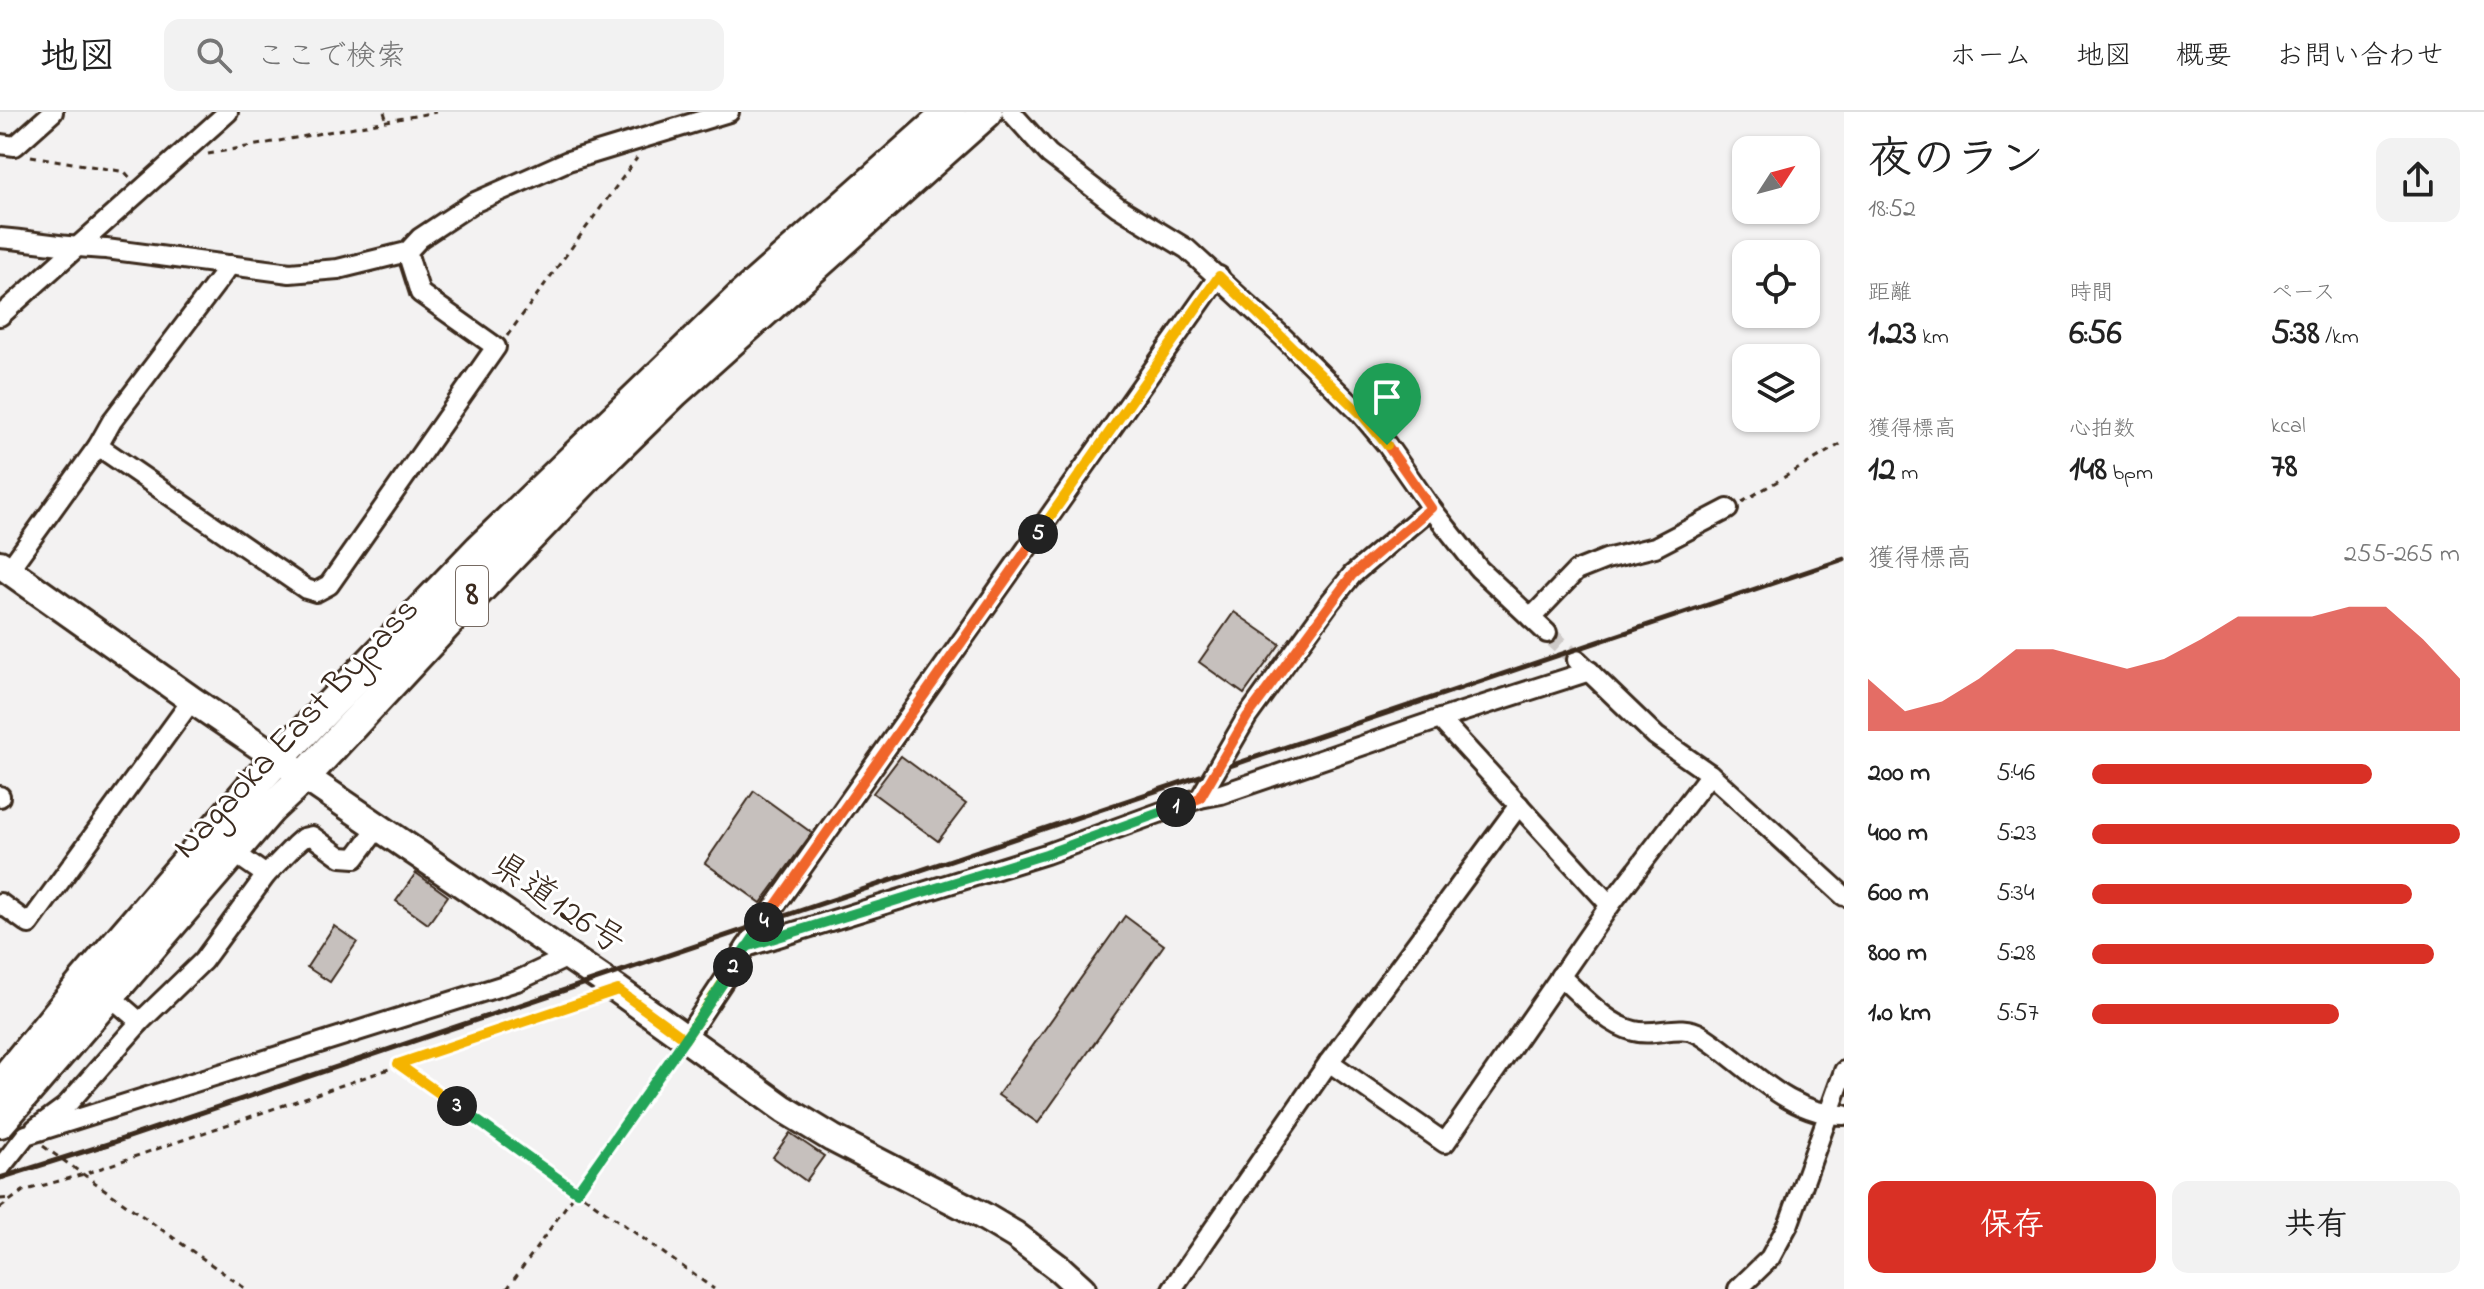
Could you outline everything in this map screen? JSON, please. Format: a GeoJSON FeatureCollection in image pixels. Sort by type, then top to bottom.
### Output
{"type":"FeatureCollection","features":[{"type":"Feature","properties":{"kind":"highway","name":"Nagaoka East Bypass"},"geometry":{"type":"LineString","coordinates":[[0,1085],[82,984],[254,784],[480,549],[740,298],[950,112]]}},
{"type":"Feature","properties":{"kind":"highway","name":"Nagaoka East Bypass"},"geometry":{"type":"LineString","coordinates":[[10,1126],[109,995],[270,809],[304,777],[464,605],[642,423],[987,112]]}},
{"type":"Feature","properties":{"kind":"main road","name":"県道126号"},"geometry":{"type":"LineString","coordinates":[[4,567],[192,700],[618,990],[784,1109],[832,1138],[1015,1235],[1082,1289]]}},
{"type":"Feature","properties":{"kind":"street"},"geometry":{"type":"LineString","coordinates":[[8,145],[53,112]]}},
{"type":"Feature","properties":{"kind":"street"},"geometry":{"type":"LineString","coordinates":[[0,316],[228,112]]}},
{"type":"Feature","properties":{"kind":"street"},"geometry":{"type":"LineString","coordinates":[[0,238],[290,273],[317,272],[407,252],[420,238],[451,217],[502,188],[568,161],[729,112]]}},
{"type":"Feature","properties":{"kind":"street"},"geometry":{"type":"LineString","coordinates":[[1011,112],[1049,154],[1118,207],[1187,249],[1219,276],[1361,414],[1479,569],[1547,633]]}},
{"type":"Feature","properties":{"kind":"street"},"geometry":{"type":"LineString","coordinates":[[98,446],[306,589],[316,592],[329,585],[496,347],[420,293],[407,252]]}},
{"type":"Feature","properties":{"kind":"street"},"geometry":{"type":"LineString","coordinates":[[4,567],[98,446],[112,421],[230,265]]}},
{"type":"Feature","properties":{"kind":"street"},"geometry":{"type":"LineString","coordinates":[[685,1039],[746,947],[1219,276]]}},
{"type":"Feature","properties":{"kind":"street"},"geometry":{"type":"LineString","coordinates":[[1200,798],[1247,717],[1330,602],[1352,575],[1431,508]]}},
{"type":"Feature","properties":{"kind":"street"},"geometry":{"type":"LineString","coordinates":[[1531,618],[1576,571],[1606,559],[1655,547],[1728,509]]}},
{"type":"Feature","properties":{"kind":"street"},"geometry":{"type":"LineString","coordinates":[[746,947],[1046,854],[1200,798],[1221,794],[1440,719],[1584,666],[1656,736],[1710,774],[1844,896]]}},
{"type":"Feature","properties":{"kind":"street"},"geometry":{"type":"LineString","coordinates":[[0,903],[29,924],[192,700]]}},
{"type":"Feature","properties":{"kind":"street"},"geometry":{"type":"LineString","coordinates":[[1440,719],[1610,905]]}},
{"type":"Feature","properties":{"kind":"street"},"geometry":{"type":"LineString","coordinates":[[1329,1062],[1445,1143],[1610,905],[1710,774]]}},
{"type":"Feature","properties":{"kind":"street"},"geometry":{"type":"LineString","coordinates":[[1172,1289],[1329,1062],[1519,805]]}},
{"type":"Feature","properties":{"kind":"street"},"geometry":{"type":"LineString","coordinates":[[10,1126],[65,1107],[140,1022],[203,961],[266,875],[303,838],[312,836],[341,857],[355,858],[379,826]]}},
{"type":"Feature","properties":{"kind":"street"},"geometry":{"type":"LineString","coordinates":[[233,852],[266,875]]}},
{"type":"Feature","properties":{"kind":"street"},"geometry":{"type":"LineString","coordinates":[[10,1126],[517,981],[568,957]]}},
{"type":"Feature","properties":{"kind":"street"},"geometry":{"type":"LineString","coordinates":[[1560,976],[1610,1020],[1633,1031],[1685,1029],[1699,1033],[1768,1085],[1804,1107],[1837,1115]]}},
{"type":"Feature","properties":{"kind":"street"},"geometry":{"type":"LineString","coordinates":[[109,995],[140,1022]]}},
{"type":"Feature","properties":{"kind":"street"},"geometry":{"type":"LineString","coordinates":[[1738,1289],[1770,1258],[1789,1223],[1837,1115],[1844,1071]]}},
{"type":"Feature","properties":{"kind":"street"},"geometry":{"type":"LineString","coordinates":[[0,1168],[10,1126]]}},
{"type":"Feature","properties":{"kind":"path"},"geometry":{"type":"LineString","coordinates":[[384,112],[387,121]]}},
{"type":"Feature","properties":{"kind":"path"},"geometry":{"type":"LineString","coordinates":[[196,142],[209,155],[436,112]]}},
{"type":"Feature","properties":{"kind":"path"},"geometry":{"type":"LineString","coordinates":[[496,347],[653,136]]}},
{"type":"Feature","properties":{"kind":"path"},"geometry":{"type":"LineString","coordinates":[[8,145],[24,155],[125,172],[142,190]]}},
{"type":"Feature","properties":{"kind":"path"},"geometry":{"type":"LineString","coordinates":[[1728,509],[1844,442]]}},
{"type":"Feature","properties":{"kind":"path"},"geometry":{"type":"LineString","coordinates":[[0,1208],[23,1191],[84,1174],[618,990]]}},
{"type":"Feature","properties":{"kind":"path"},"geometry":{"type":"LineString","coordinates":[[507,1289],[685,1039]]}},
{"type":"Feature","properties":{"kind":"path"},"geometry":{"type":"LineString","coordinates":[[398,1064],[714,1289]]}},
{"type":"Feature","properties":{"kind":"path"},"geometry":{"type":"LineString","coordinates":[[10,1126],[84,1174],[246,1289]]}},
{"type":"Feature","properties":{"kind":"path"},"geometry":{"type":"LineString","coordinates":[[0,1199],[14,1197]]}},
{"type":"Feature","properties":{"kind":"building"},"geometry":{"type":"Polygon","coordinates":[[[1234,612],[1280,644],[1244,694],[1199,662],[1234,612]]]}},
{"type":"Feature","properties":{"kind":"building"},"geometry":{"type":"Polygon","coordinates":[[[901,756],[966,804],[938,841],[873,793],[901,756]]]}},
{"type":"Feature","properties":{"kind":"building"},"geometry":{"type":"Polygon","coordinates":[[[754,791],[812,833],[761,903],[705,863],[754,791]]]}},
{"type":"Feature","properties":{"kind":"building"},"geometry":{"type":"Polygon","coordinates":[[[416,873],[448,896],[428,924],[396,901],[416,873]]]}},
{"type":"Feature","properties":{"kind":"building"},"geometry":{"type":"Polygon","coordinates":[[[1125,916],[1164,945],[1038,1123],[998,1095],[1125,916]]]}},
{"type":"Feature","properties":{"kind":"building"},"geometry":{"type":"Polygon","coordinates":[[[334,926],[357,942],[330,982],[307,967],[334,926]]]}},
{"type":"Feature","properties":{"kind":"building"},"geometry":{"type":"Polygon","coordinates":[[[790,1133],[824,1156],[806,1181],[773,1157],[790,1133]]]}},
{"type":"Feature","properties":{"kind":"tunnel"},"geometry":{"type":"LineString","coordinates":[[1547,633],[1577,660]]}},
{"type":"Feature","properties":{"kind":"railway"},"geometry":{"type":"LineString","coordinates":[[0,1178],[1844,559]]}},
{"type":"Feature","properties":{"kind":"route"},"geometry":{"type":"LineString","coordinates":[[1387,445],[1361,414],[1219,276],[746,947],[685,1039],[577,1192],[398,1064],[618,990],[685,1039],[746,947],[1046,854],[1200,798],[1247,717],[1330,602],[1352,575],[1431,508],[1387,445]]}}]}
